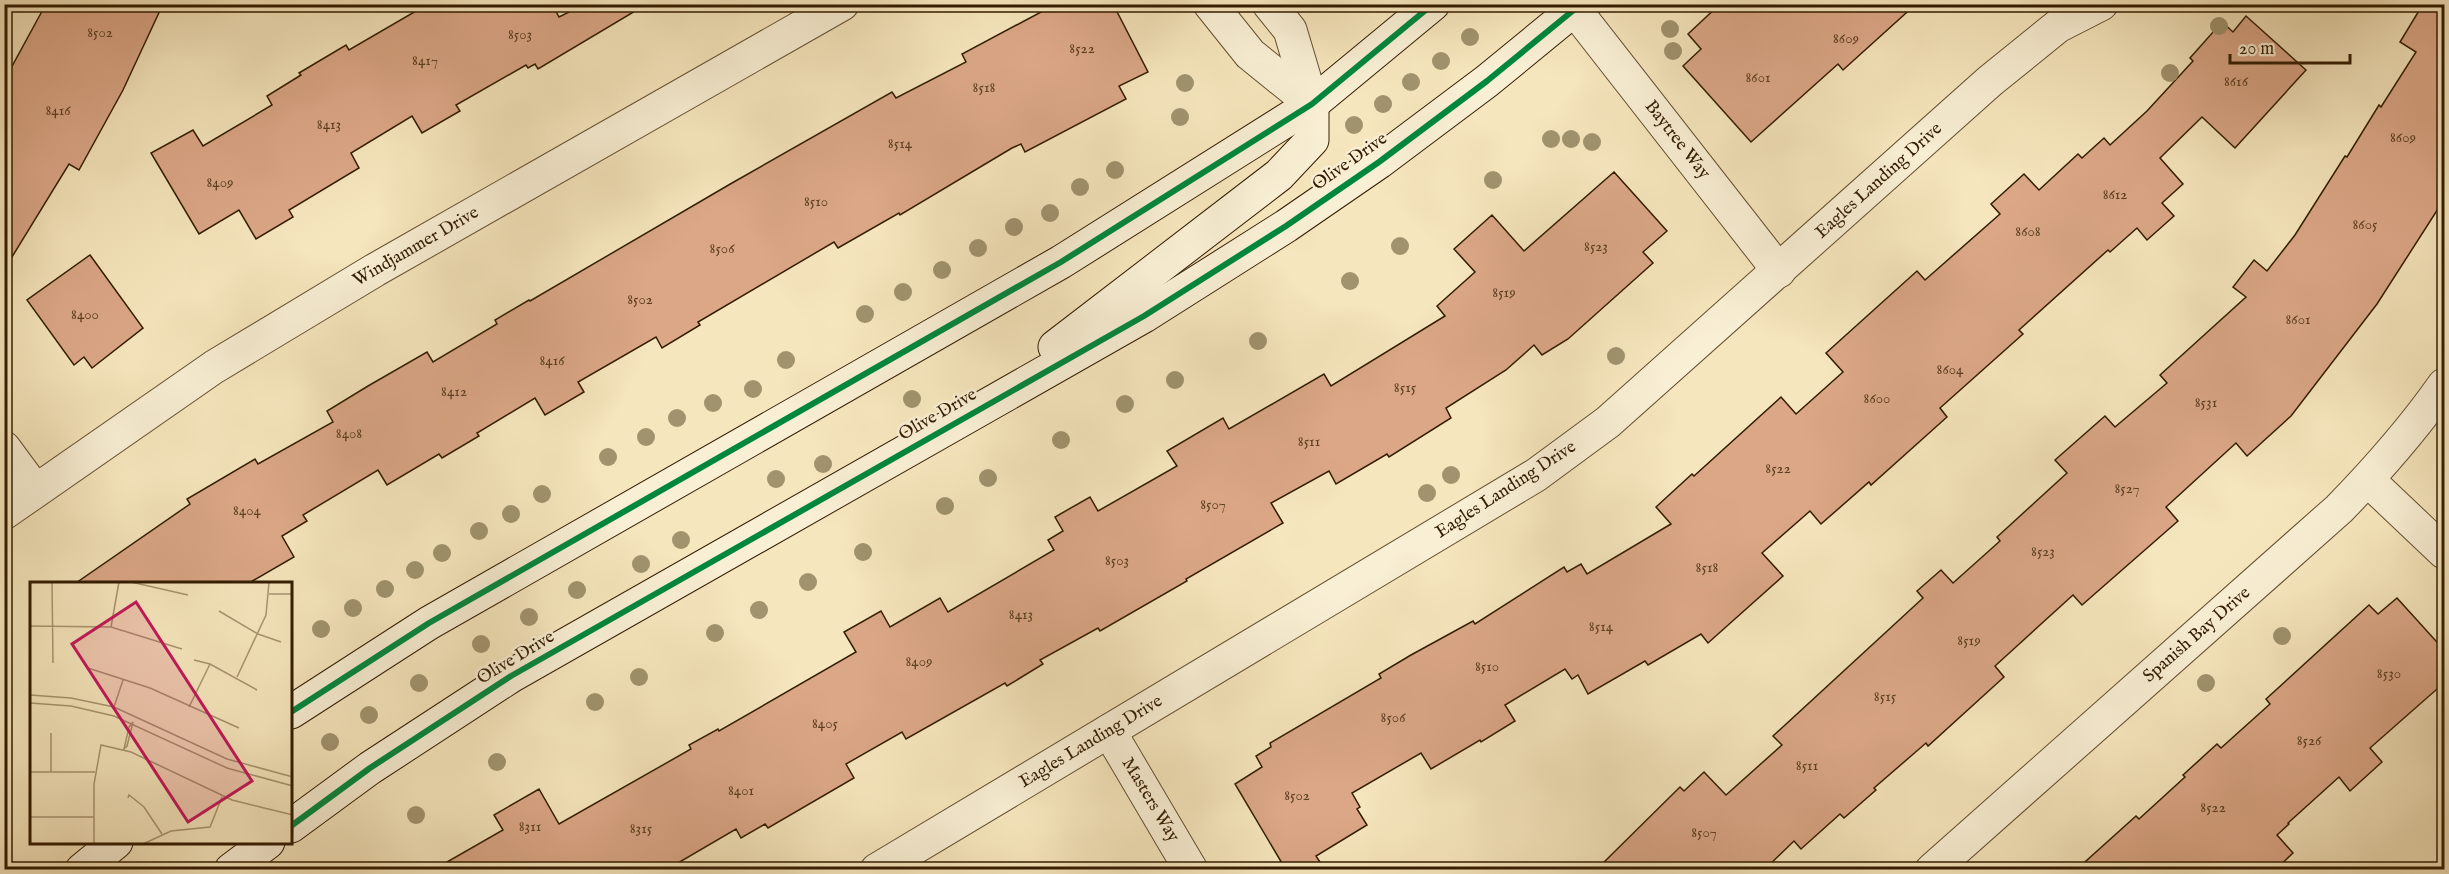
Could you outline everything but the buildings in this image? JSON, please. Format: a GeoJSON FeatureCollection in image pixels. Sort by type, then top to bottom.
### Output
{"type":"FeatureCollection","features":[{"type":"Feature","properties":{"kind":"street","name":"Windjammer Drive"},"geometry":{"type":"LineString","coordinates":[[4,513],[214,367],[375,270],[842,4]]}},
{"type":"Feature","properties":{"kind":"street"},"geometry":{"type":"LineString","coordinates":[[1210,4],[1250,54],[1312,104]]}},
{"type":"Feature","properties":{"kind":"street"},"geometry":{"type":"LineString","coordinates":[[958,421],[1278,175],[1312,140],[1312,104],[1290,30],[1269,4]]}},
{"type":"Feature","properties":{"kind":"street"},"geometry":{"type":"LineString","coordinates":[[292,711],[429,623],[1061,262],[1312,104],[1433,4]]}},
{"type":"Feature","properties":{"kind":"street","name":"Eagles Landing Drive"},"geometry":{"type":"LineString","coordinates":[[877,870],[1536,475],[1608,422],[1990,81],[2058,26],[2101,4]]}},
{"type":"Feature","properties":{"kind":"street","name":"Baytree Way"},"geometry":{"type":"LineString","coordinates":[[1577,6],[1779,271]]}},
{"type":"Feature","properties":{"kind":"street","name":"Olive Drive"},"geometry":{"type":"LineString","coordinates":[[292,825],[370,768],[511,676],[1144,316],[1286,226],[1379,162],[1478,88],[1577,6]]}},
{"type":"Feature","properties":{"kind":"street","name":"Spanish Bay Drive"},"geometry":{"type":"LineString","coordinates":[[1932,870],[2331,517],[2368,480],[2445,385]]}},
{"type":"Feature","properties":{"kind":"street"},"geometry":{"type":"LineString","coordinates":[[4,448],[35,490]]}},
{"type":"Feature","properties":{"kind":"street"},"geometry":{"type":"LineString","coordinates":[[2368,480],[2445,552]]}},
{"type":"Feature","properties":{"kind":"street","name":"Masters Way"},"geometry":{"type":"LineString","coordinates":[[1109,731],[1191,870]]}},
{"type":"Feature","properties":{"kind":"street"},"geometry":{"type":"LineString","coordinates":[[82,870],[115,844]]}},
{"type":"Feature","properties":{"kind":"street"},"geometry":{"type":"LineString","coordinates":[[231,870],[267,844]]}},
{"type":"Feature","properties":{"kind":"cycle path"},"geometry":{"type":"LineString","coordinates":[[292,711],[429,623],[1061,262],[1312,104],[1433,4]]}},
{"type":"Feature","properties":{"kind":"cycle path"},"geometry":{"type":"LineString","coordinates":[[292,825],[370,768],[511,676],[1144,316],[1286,226],[1379,162],[1487,81],[1581,4]]}}]}
